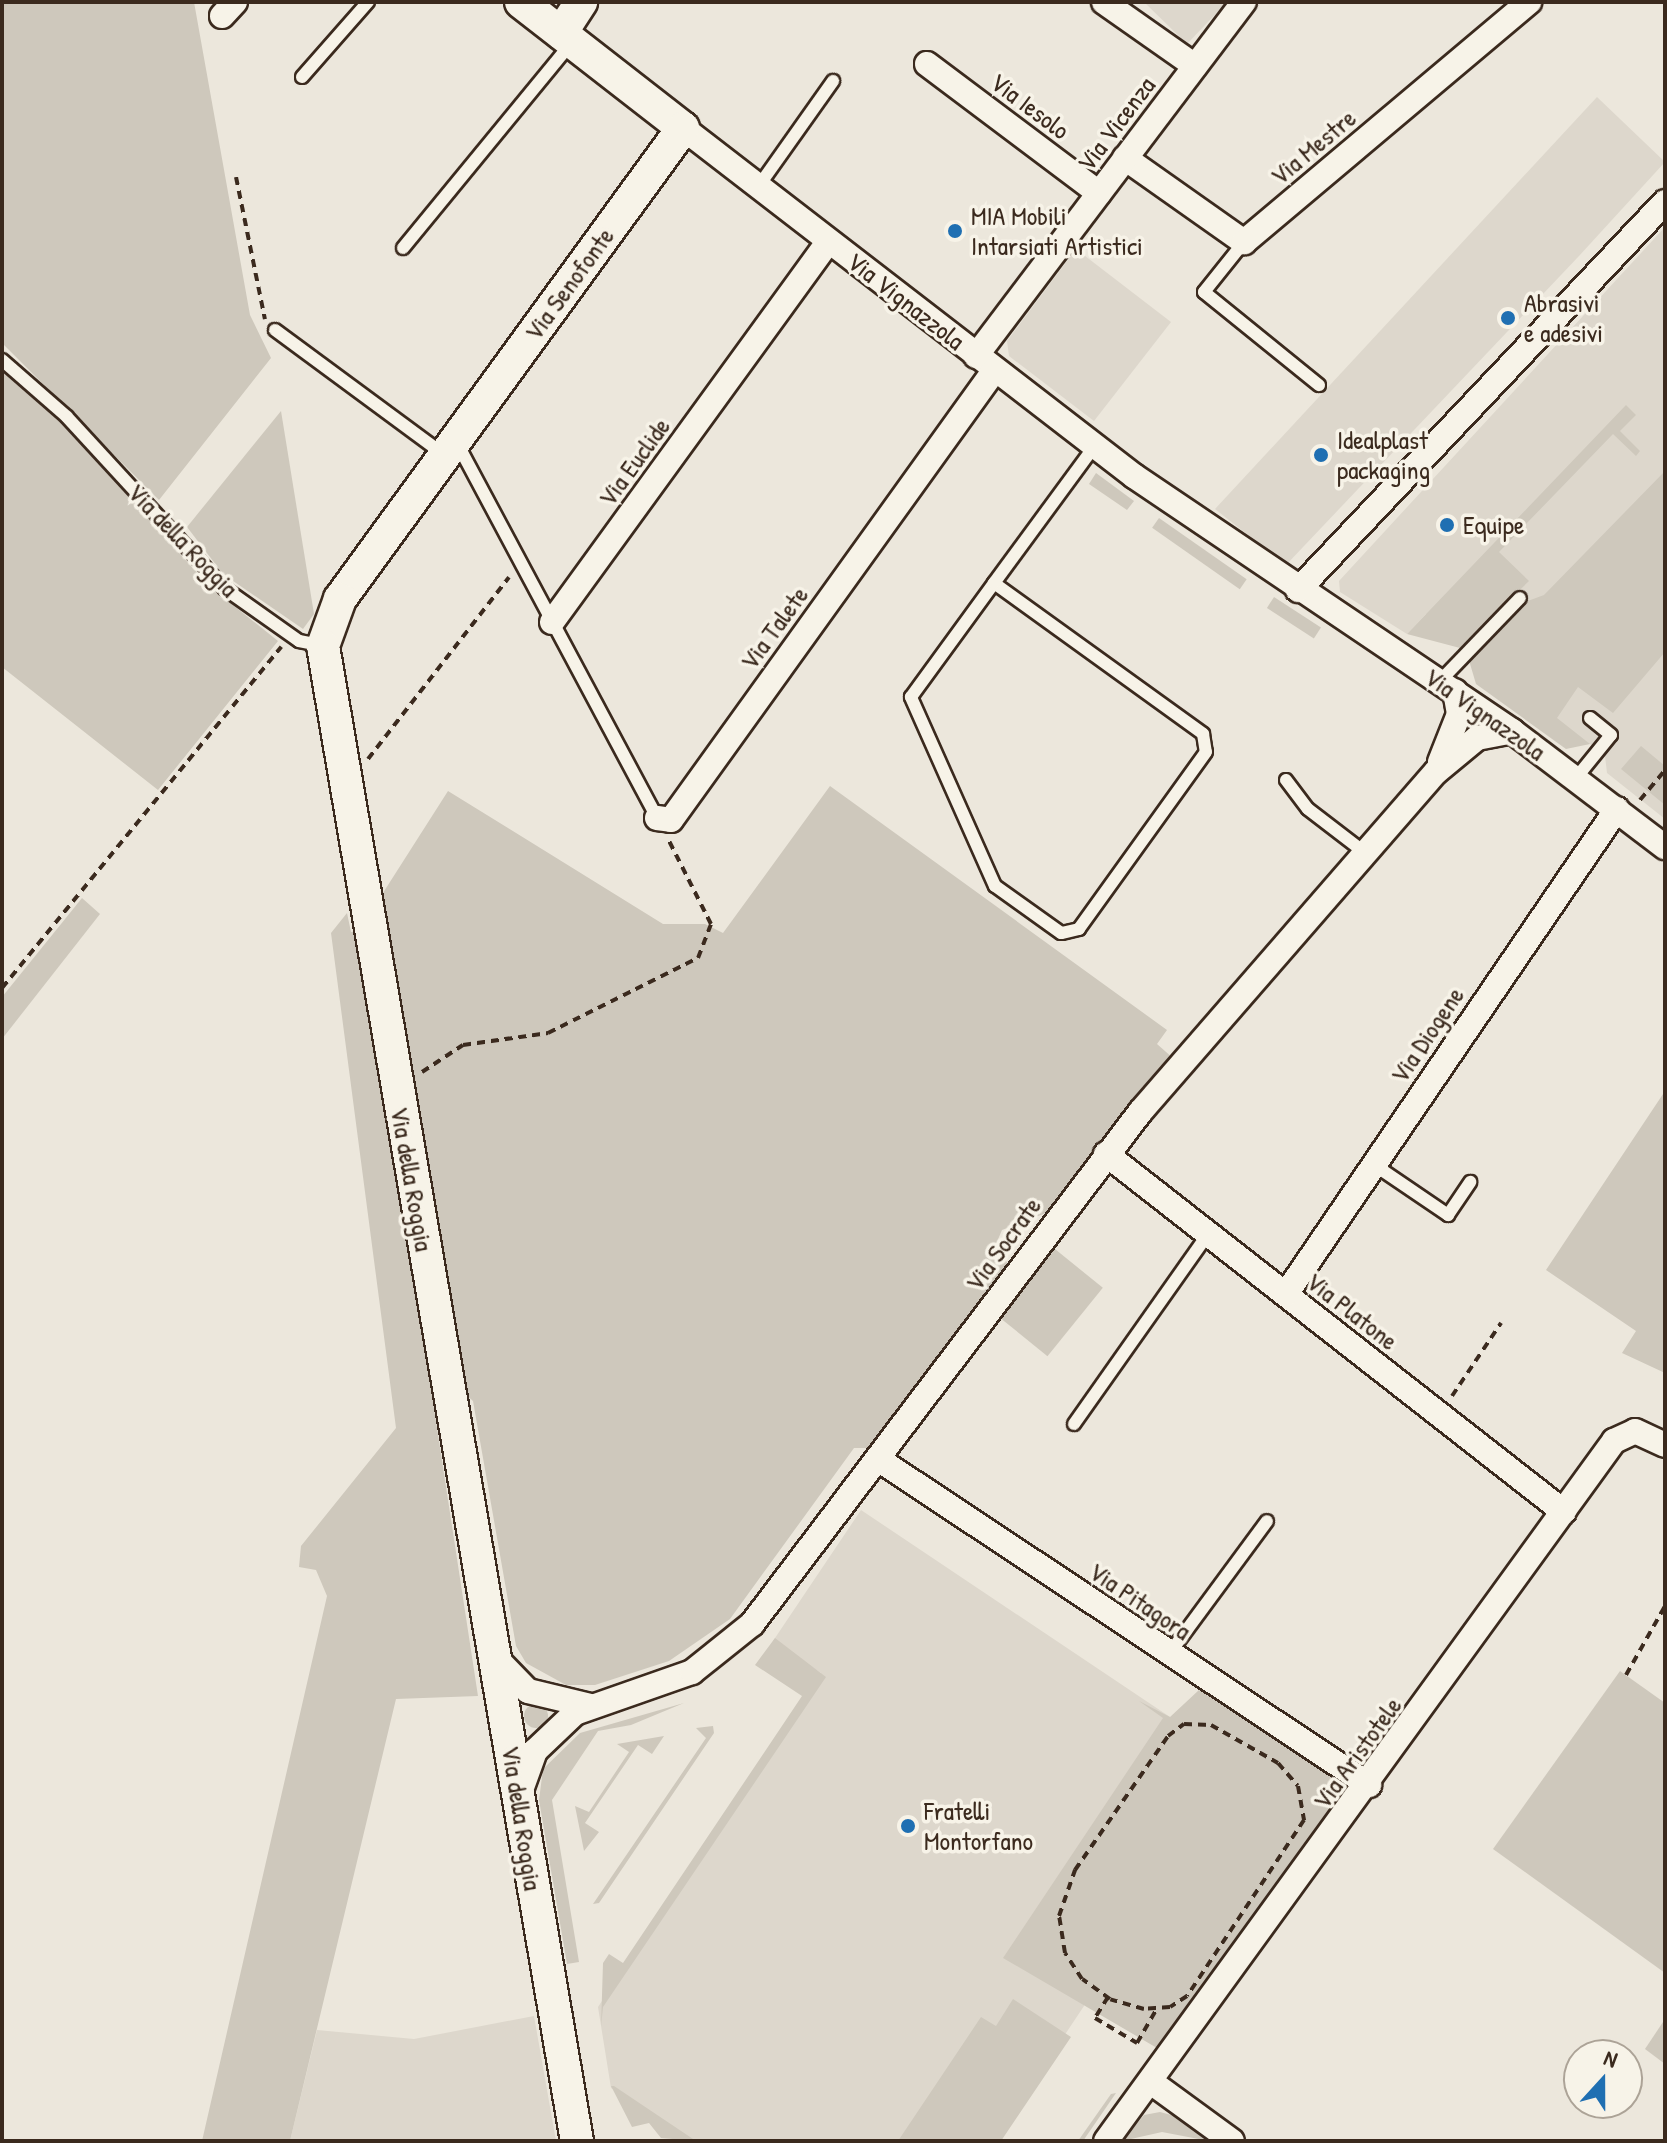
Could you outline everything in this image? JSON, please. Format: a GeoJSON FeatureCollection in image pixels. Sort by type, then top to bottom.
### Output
{"type":"FeatureCollection","features":[{"type":"Feature","properties":{"kind":"street","name":"Via Vignazzola"},"geometry":{"type":"LineString","coordinates":[[521,2],[1094,447],[1298,590],[1448,686],[1576,778],[1626,807],[1665,847]]}},
{"type":"Feature","properties":{"kind":"street"},"geometry":{"type":"LineString","coordinates":[[566,38],[581,2]]}},
{"type":"Feature","properties":{"kind":"street"},"geometry":{"type":"LineString","coordinates":[[1104,2],[1195,66]]}},
{"type":"Feature","properties":{"kind":"street","name":"Via Vicenza"},"geometry":{"type":"LineString","coordinates":[[985,363],[1099,193],[1244,2]]}},
{"type":"Feature","properties":{"kind":"street","name":"Via Mestre"},"geometry":{"type":"LineString","coordinates":[[1244,242],[1529,2]]}},
{"type":"Feature","properties":{"kind":"street","name":"Via Iesolo"},"geometry":{"type":"LineString","coordinates":[[927,64],[1099,193]]}},
{"type":"Feature","properties":{"kind":"street","name":"Via Senofonte"},"geometry":{"type":"LineString","coordinates":[[323,646],[335,607],[683,128]]}},
{"type":"Feature","properties":{"kind":"street"},"geometry":{"type":"LineString","coordinates":[[1125,158],[1244,242]]}},
{"type":"Feature","properties":{"kind":"street"},"geometry":{"type":"LineString","coordinates":[[1298,590],[1665,202]]}},
{"type":"Feature","properties":{"kind":"street","name":"Via Euclide"},"geometry":{"type":"LineString","coordinates":[[552,622],[828,242]]}},
{"type":"Feature","properties":{"kind":"street","name":"Via Talete"},"geometry":{"type":"LineString","coordinates":[[657,818],[671,820],[985,363]]}},
{"type":"Feature","properties":{"kind":"street","name":"Via della Roggia"},"geometry":{"type":"LineString","coordinates":[[323,646],[495,1657],[513,1709],[519,1797],[577,2141]]}},
{"type":"Feature","properties":{"kind":"street","name":"Via Socrate"},"geometry":{"type":"LineString","coordinates":[[1436,772],[1459,714],[1448,686]]}},
{"type":"Feature","properties":{"kind":"street","name":"Via Socrate"},"geometry":{"type":"LineString","coordinates":[[513,1709],[594,1706],[672,1682],[727,1649],[881,1461],[1106,1154],[1368,855],[1436,772],[1477,738],[1512,731]]}},
{"type":"Feature","properties":{"kind":"street","name":"Via Diogene"},"geometry":{"type":"LineString","coordinates":[[1286,1294],[1373,1164],[1626,807]]}},
{"type":"Feature","properties":{"kind":"street","name":"Via Platone"},"geometry":{"type":"LineString","coordinates":[[1106,1154],[1564,1512]]}},
{"type":"Feature","properties":{"kind":"street","name":"Via Aristotele"},"geometry":{"type":"LineString","coordinates":[[1106,2141],[1622,1435],[1647,1432],[1665,1445]]}},
{"type":"Feature","properties":{"kind":"street","name":"Via Pitagora"},"geometry":{"type":"LineString","coordinates":[[881,1461],[1369,1785]]}},
{"type":"Feature","properties":{"kind":"street","name":"Via Socrate"},"geometry":{"type":"LineString","coordinates":[[519,1797],[526,1768],[547,1737],[594,1706]]}},
{"type":"Feature","properties":{"kind":"street"},"geometry":{"type":"LineString","coordinates":[[513,1709],[525,1746],[547,1737]]}},
{"type":"Feature","properties":{"kind":"street"},"geometry":{"type":"LineString","coordinates":[[1151,2082],[1232,2141]]}},
{"type":"Feature","properties":{"kind":"lane"},"geometry":{"type":"LineString","coordinates":[[302,77],[368,2]]}},
{"type":"Feature","properties":{"kind":"lane"},"geometry":{"type":"LineString","coordinates":[[403,248],[566,38]]}},
{"type":"Feature","properties":{"kind":"lane"},"geometry":{"type":"LineString","coordinates":[[758,187],[833,81]]}},
{"type":"Feature","properties":{"kind":"lane"},"geometry":{"type":"LineString","coordinates":[[1244,242],[1204,292],[1319,385]]}},
{"type":"Feature","properties":{"kind":"lane"},"geometry":{"type":"LineString","coordinates":[[275,330],[450,448],[521,562],[657,818]]}},
{"type":"Feature","properties":{"kind":"lane","name":"Via della Roggia"},"geometry":{"type":"LineString","coordinates":[[2,360],[67,417],[211,575],[290,636],[323,646]]}},
{"type":"Feature","properties":{"kind":"lane"},"geometry":{"type":"LineString","coordinates":[[994,583],[1203,734],[1206,752],[1079,929],[1061,933],[995,886],[911,697],[994,583],[1094,447]]}},
{"type":"Feature","properties":{"kind":"lane"},"geometry":{"type":"LineString","coordinates":[[1448,686],[1520,598]]}},
{"type":"Feature","properties":{"kind":"lane"},"geometry":{"type":"LineString","coordinates":[[1576,778],[1611,735],[1590,718]]}},
{"type":"Feature","properties":{"kind":"lane"},"geometry":{"type":"LineString","coordinates":[[1286,780],[1308,809],[1368,855]]}},
{"type":"Feature","properties":{"kind":"lane"},"geometry":{"type":"LineString","coordinates":[[1373,1164],[1448,1215],[1470,1182]]}},
{"type":"Feature","properties":{"kind":"lane"},"geometry":{"type":"LineString","coordinates":[[1074,1424],[1208,1234]]}},
{"type":"Feature","properties":{"kind":"lane"},"geometry":{"type":"LineString","coordinates":[[1169,1654],[1267,1521]]}},
{"type":"Feature","properties":{"kind":"path"},"geometry":{"type":"LineString","coordinates":[[236,177],[260,307],[275,330]]}},
{"type":"Feature","properties":{"kind":"path"},"geometry":{"type":"LineString","coordinates":[[342,771],[362,764],[392,734],[521,562]]}},
{"type":"Feature","properties":{"kind":"path"},"geometry":{"type":"LineString","coordinates":[[2,988],[290,636]]}},
{"type":"Feature","properties":{"kind":"path"},"geometry":{"type":"LineString","coordinates":[[1626,807],[1665,770]]}},
{"type":"Feature","properties":{"kind":"path"},"geometry":{"type":"LineString","coordinates":[[395,1077],[434,1068],[463,1045],[548,1033],[698,958],[711,924],[657,818]]}},
{"type":"Feature","properties":{"kind":"path"},"geometry":{"type":"LineString","coordinates":[[1440,1415],[1501,1323]]}},
{"type":"Feature","properties":{"kind":"path"},"geometry":{"type":"LineString","coordinates":[[1626,1675],[1665,1606]]}},
{"type":"Feature","properties":{"kind":"path"},"geometry":{"type":"LineString","coordinates":[[1108,1997],[1095,2018],[1137,2043],[1157,2009],[1192,1990],[1304,1820],[1302,1795],[1286,1769],[1211,1725],[1184,1724],[1168,1736],[1061,1899],[1061,1935],[1071,1965],[1108,1997],[1157,2009]]}},
{"type":"Feature","properties":{"kind":"shaded area"},"geometry":{"type":"Polygon","coordinates":[[[2,2],[194,2],[250,315],[271,358],[159,500],[2,343],[2,2]]]}},
{"type":"Feature","properties":{"kind":"shaded area"},"geometry":{"type":"Polygon","coordinates":[[[1144,2],[1227,2],[1187,44],[1144,2]]]}},
{"type":"Feature","properties":{"kind":"shaded area"},"geometry":{"type":"Polygon","coordinates":[[[1597,97],[1665,162],[1286,565],[1215,509],[1597,97]]]}},
{"type":"Feature","properties":{"kind":"shaded area"},"geometry":{"type":"Polygon","coordinates":[[[1665,227],[1665,819],[1607,773],[1605,756],[1590,744],[1569,746],[1492,665],[1426,614],[1407,634],[1340,592],[1339,581],[1665,227]]]}},
{"type":"Feature","properties":{"kind":"shaded area"},"geometry":{"type":"Polygon","coordinates":[[[1076,249],[1171,322],[1094,421],[1009,356],[1007,341],[1076,249]]]}},
{"type":"Feature","properties":{"kind":"shaded area"},"geometry":{"type":"Polygon","coordinates":[[[2,370],[67,427],[208,585],[278,641],[158,790],[2,667],[2,370]]]}},
{"type":"Feature","properties":{"kind":"shaded area"},"geometry":{"type":"Polygon","coordinates":[[[1626,405],[1636,415],[1620,431],[1640,451],[1636,456],[1613,434],[1499,552],[1529,581],[1460,648],[1407,634],[1626,405]]]}},
{"type":"Feature","properties":{"kind":"shaded area"},"geometry":{"type":"Polygon","coordinates":[[[281,411],[314,614],[303,629],[223,574],[187,527],[281,411]]]}},
{"type":"Feature","properties":{"kind":"shaded area"},"geometry":{"type":"Polygon","coordinates":[[[1665,471],[1665,652],[1613,713],[1578,687],[1557,718],[1590,744],[1566,749],[1476,684],[1468,657],[1525,602],[1544,595],[1665,471]]]}},
{"type":"Feature","properties":{"kind":"shaded area"},"geometry":{"type":"Polygon","coordinates":[[[1096,473],[1134,501],[1127,510],[1089,484],[1096,473]]]}},
{"type":"Feature","properties":{"kind":"shaded area"},"geometry":{"type":"Polygon","coordinates":[[[1159,518],[1247,579],[1240,589],[1152,528],[1159,518]]]}},
{"type":"Feature","properties":{"kind":"shaded area"},"geometry":{"type":"Polygon","coordinates":[[[1274,597],[1321,627],[1314,638],[1267,608],[1274,597]]]}},
{"type":"Feature","properties":{"kind":"shaded area"},"geometry":{"type":"Polygon","coordinates":[[[1641,746],[1665,766],[1665,805],[1621,769],[1641,746]]]}},
{"type":"Feature","properties":{"kind":"shaded area"},"geometry":{"type":"Polygon","coordinates":[[[830,786],[1167,1030],[1157,1044],[1174,1059],[1046,1213],[1002,1230],[996,1244],[1008,1264],[970,1320],[878,1448],[854,1448],[730,1619],[669,1661],[595,1685],[566,1685],[526,1663],[516,1646],[473,1401],[463,1392],[381,896],[448,791],[663,924],[705,924],[723,933],[830,786]]]}},
{"type":"Feature","properties":{"kind":"shaded area"},"geometry":{"type":"Polygon","coordinates":[[[82,898],[100,914],[2,1039],[2,997],[82,898]]]}},
{"type":"Feature","properties":{"kind":"shaded area"},"geometry":{"type":"Polygon","coordinates":[[[347,913],[351,932],[361,931],[478,1696],[396,1699],[290,2141],[202,2141],[327,1596],[316,1570],[299,1567],[301,1546],[396,1428],[331,933],[347,913]]]}},
{"type":"Feature","properties":{"kind":"shaded area"},"geometry":{"type":"Polygon","coordinates":[[[1665,1091],[1665,1373],[1622,1353],[1636,1331],[1546,1270],[1665,1091]]]}},
{"type":"Feature","properties":{"kind":"shaded area"},"geometry":{"type":"Polygon","coordinates":[[[1050,1245],[1103,1288],[1047,1356],[995,1313],[1050,1245]]]}},
{"type":"Feature","properties":{"kind":"shaded area"},"geometry":{"type":"Polygon","coordinates":[[[861,1510],[1170,1717],[1084,2006],[994,2141],[689,2141],[611,2088],[598,2007],[821,1673],[773,1641],[861,1510]]]}},
{"type":"Feature","properties":{"kind":"shaded area"},"geometry":{"type":"Polygon","coordinates":[[[775,1638],[826,1677],[603,2007],[601,2027],[603,1963],[609,1954],[623,1963],[802,1696],[755,1665],[775,1638]]]}},
{"type":"Feature","properties":{"kind":"shaded area"},"geometry":{"type":"Polygon","coordinates":[[[1620,1671],[1665,1703],[1665,1973],[1493,1849],[1620,1671]]]}},
{"type":"Feature","properties":{"kind":"shaded area"},"geometry":{"type":"Polygon","coordinates":[[[1199,1690],[1332,1774],[1341,1795],[1157,2048],[1003,1958],[1163,1718],[1139,1701],[1170,1717],[1199,1690]]]}},
{"type":"Feature","properties":{"kind":"shaded area"},"geometry":{"type":"Polygon","coordinates":[[[684,1703],[631,1725],[598,1731],[552,1800],[579,1962],[567,1964],[539,1800],[543,1769],[580,1733],[684,1703]]]}},
{"type":"Feature","properties":{"kind":"shaded area"},"geometry":{"type":"Polygon","coordinates":[[[536,1704],[547,1711],[548,1716],[541,1727],[536,1728],[525,1721],[524,1716],[531,1705],[536,1704]]]}},
{"type":"Feature","properties":{"kind":"shaded area"},"geometry":{"type":"Polygon","coordinates":[[[713,1726],[714,1733],[599,1903],[593,1904],[706,1738],[696,1728],[713,1726]]]}},
{"type":"Feature","properties":{"kind":"shaded area"},"geometry":{"type":"Polygon","coordinates":[[[1376,1727],[1389,1735],[1374,1752],[1355,1755],[1376,1727]]]}},
{"type":"Feature","properties":{"kind":"shaded area"},"geometry":{"type":"Polygon","coordinates":[[[664,1736],[652,1754],[638,1745],[585,1823],[599,1832],[584,1851],[575,1806],[589,1812],[629,1752],[617,1744],[664,1736]]]}},
{"type":"Feature","properties":{"kind":"shaded area"},"geometry":{"type":"Polygon","coordinates":[[[1013,1999],[1071,2037],[1001,2141],[898,2141],[981,2017],[996,2026],[1013,1999]]]}},
{"type":"Feature","properties":{"kind":"shaded area"},"geometry":{"type":"Polygon","coordinates":[[[534,2016],[556,2141],[290,2141],[317,2030],[414,2039],[534,2016]]]}},
{"type":"Feature","properties":{"kind":"shaded area"},"geometry":{"type":"Polygon","coordinates":[[[1665,2019],[1665,2064],[1645,2049],[1665,2019]]]}},
{"type":"Feature","properties":{"kind":"shaded area"},"geometry":{"type":"Polygon","coordinates":[[[611,2086],[696,2141],[661,2138],[649,2123],[632,2127],[611,2086]]]}},
{"type":"Feature","properties":{"kind":"shaded area"},"geometry":{"type":"Polygon","coordinates":[[[1116,2093],[1083,2141],[1078,2141],[1111,2094],[1116,2093]]]}},
{"type":"Feature","properties":{"kind":"shaded area"},"geometry":{"type":"Polygon","coordinates":[[[1160,2112],[1175,2116],[1209,2141],[1162,2132],[1122,2141],[1144,2115],[1160,2112]]]}},
{"type":"Feature","properties":{"kind":"place","name":"MIA Mobili Intarsiati Artistici"},"geometry":{"type":"Point","coordinates":[955,231]}},
{"type":"Feature","properties":{"kind":"place","name":"Abrasivi e adesivi"},"geometry":{"type":"Point","coordinates":[1508,318]}},
{"type":"Feature","properties":{"kind":"place","name":"Idealplast packaging"},"geometry":{"type":"Point","coordinates":[1321,455]}},
{"type":"Feature","properties":{"kind":"place","name":"Equipe"},"geometry":{"type":"Point","coordinates":[1447,525]}},
{"type":"Feature","properties":{"kind":"place","name":"Fratelli Montorfano"},"geometry":{"type":"Point","coordinates":[908,1826]}}]}
